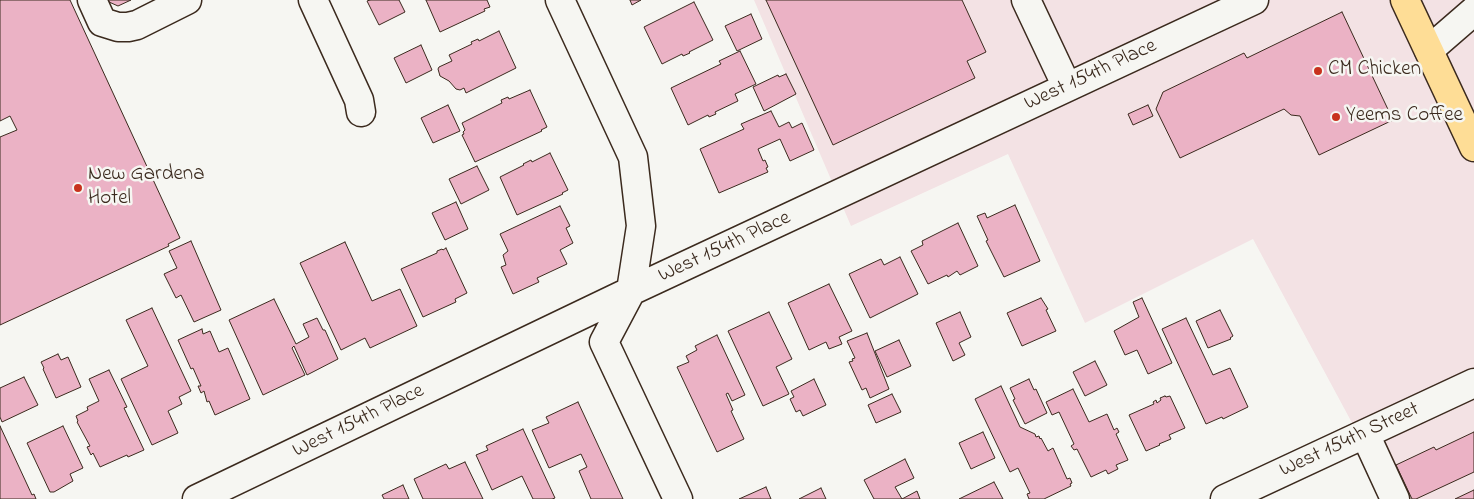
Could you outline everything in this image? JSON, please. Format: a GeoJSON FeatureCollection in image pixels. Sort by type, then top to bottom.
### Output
{"type":"FeatureCollection","features":[{"type":"Feature","properties":{"kind":"main road"},"geometry":{"type":"LineString","coordinates":[[1405,0],[1474,148]]}},
{"type":"Feature","properties":{"kind":"street"},"geometry":{"type":"LineString","coordinates":[[92,0],[102,22],[118,27],[128,27],[137,25],[187,0]]}},
{"type":"Feature","properties":{"kind":"street"},"geometry":{"type":"LineString","coordinates":[[312,0],[359,100],[362,112]]}},
{"type":"Feature","properties":{"kind":"street"},"geometry":{"type":"LineString","coordinates":[[560,0],[633,157],[641,226],[631,291],[604,342],[678,499]]}},
{"type":"Feature","properties":{"kind":"street"},"geometry":{"type":"LineString","coordinates":[[1026,0],[1067,87]]}},
{"type":"Feature","properties":{"kind":"street","name":"West 154th Place"},"geometry":{"type":"LineString","coordinates":[[197,499],[631,291],[1254,0]]}},
{"type":"Feature","properties":{"kind":"street"},"geometry":{"type":"LineString","coordinates":[[1429,50],[1474,11]]}},
{"type":"Feature","properties":{"kind":"street","name":"West 154th Street"},"geometry":{"type":"LineString","coordinates":[[1225,499],[1474,382]]}},
{"type":"Feature","properties":{"kind":"street"},"geometry":{"type":"LineString","coordinates":[[1365,434],[1395,499]]}},
{"type":"Feature","properties":{"kind":"shaded area"},"geometry":{"type":"Polygon","coordinates":[[[754,0],[1474,0],[1474,499],[1393,499],[1253,239],[1085,323],[1008,154],[851,226],[754,0]]]}},
{"type":"Feature","properties":{"kind":"building","name":"New Gardena Hotel"},"geometry":{"type":"Polygon","coordinates":[[[0,0],[70,0],[180,238],[168,244],[169,246],[0,325],[0,137],[17,130],[10,116],[0,121],[0,0]]]}},
{"type":"Feature","properties":{"kind":"building"},"geometry":{"type":"Polygon","coordinates":[[[108,0],[131,0],[118,6],[108,0]]]}},
{"type":"Feature","properties":{"kind":"building"},"geometry":{"type":"Polygon","coordinates":[[[399,0],[405,12],[379,25],[367,1],[399,0]]]}},
{"type":"Feature","properties":{"kind":"building"},"geometry":{"type":"Polygon","coordinates":[[[426,0],[487,0],[490,7],[440,32],[426,0]]]}},
{"type":"Feature","properties":{"kind":"building"},"geometry":{"type":"Polygon","coordinates":[[[630,0],[641,0],[632,5],[630,0]]]}},
{"type":"Feature","properties":{"kind":"building"},"geometry":{"type":"Polygon","coordinates":[[[766,0],[962,0],[986,52],[967,61],[975,78],[833,145],[766,0]]]}},
{"type":"Feature","properties":{"kind":"building"},"geometry":{"type":"Polygon","coordinates":[[[694,2],[713,40],[690,53],[683,56],[682,54],[662,64],[644,27],[694,2]]]}},
{"type":"Feature","properties":{"kind":"building"},"geometry":{"type":"Polygon","coordinates":[[[1342,12],[1393,120],[1319,155],[1300,116],[1291,115],[1284,109],[1180,158],[1156,109],[1163,92],[1244,53],[1247,58],[1342,12]]]}},
{"type":"Feature","properties":{"kind":"building"},"geometry":{"type":"Polygon","coordinates":[[[751,14],[762,39],[737,51],[725,26],[751,14]]]}},
{"type":"Feature","properties":{"kind":"building"},"geometry":{"type":"Polygon","coordinates":[[[499,31],[516,68],[466,93],[464,88],[456,89],[449,81],[440,76],[439,67],[452,61],[449,55],[472,44],[471,42],[478,39],[479,41],[499,31]]]}},
{"type":"Feature","properties":{"kind":"building"},"geometry":{"type":"Polygon","coordinates":[[[421,45],[432,70],[406,83],[394,58],[421,45]]]}},
{"type":"Feature","properties":{"kind":"building"},"geometry":{"type":"Polygon","coordinates":[[[740,51],[756,84],[735,94],[738,101],[715,112],[716,114],[709,117],[708,115],[688,125],[671,88],[721,64],[719,61],[740,51]]]}},
{"type":"Feature","properties":{"kind":"building"},"geometry":{"type":"Polygon","coordinates":[[[786,74],[796,94],[764,111],[753,87],[778,75],[779,77],[786,74]]]}},
{"type":"Feature","properties":{"kind":"building"},"geometry":{"type":"Polygon","coordinates":[[[530,90],[547,127],[475,162],[462,135],[465,130],[462,123],[502,103],[501,100],[508,97],[509,99],[530,90]]]}},
{"type":"Feature","properties":{"kind":"building"},"geometry":{"type":"Polygon","coordinates":[[[448,105],[460,131],[433,143],[421,118],[448,105]]]}},
{"type":"Feature","properties":{"kind":"building"},"geometry":{"type":"Polygon","coordinates":[[[1148,105],[1153,116],[1133,125],[1128,114],[1148,105]]]}},
{"type":"Feature","properties":{"kind":"building"},"geometry":{"type":"Polygon","coordinates":[[[771,111],[779,127],[789,122],[792,128],[802,123],[814,150],[790,161],[780,139],[758,149],[763,161],[765,160],[768,172],[719,193],[700,149],[744,129],[741,124],[771,111]]]}},
{"type":"Feature","properties":{"kind":"building"},"geometry":{"type":"Polygon","coordinates":[[[550,153],[568,190],[517,215],[500,177],[531,160],[532,162],[550,153]]]}},
{"type":"Feature","properties":{"kind":"building"},"geometry":{"type":"Polygon","coordinates":[[[477,166],[489,190],[461,204],[449,179],[477,166]]]}},
{"type":"Feature","properties":{"kind":"building"},"geometry":{"type":"Polygon","coordinates":[[[456,202],[468,229],[445,240],[432,213],[456,202]]]}},
{"type":"Feature","properties":{"kind":"building"},"geometry":{"type":"Polygon","coordinates":[[[1015,205],[1040,261],[1004,277],[986,241],[988,240],[977,216],[985,213],[987,218],[1015,205]]]}},
{"type":"Feature","properties":{"kind":"building"},"geometry":{"type":"Polygon","coordinates":[[[560,206],[570,226],[566,228],[573,243],[560,250],[567,264],[537,278],[539,282],[513,294],[501,267],[506,265],[503,255],[508,251],[500,234],[560,206]]]}},
{"type":"Feature","properties":{"kind":"building"},"geometry":{"type":"Polygon","coordinates":[[[958,223],[978,266],[960,275],[957,271],[948,277],[947,275],[928,284],[911,251],[923,245],[922,241],[958,223]]]}},
{"type":"Feature","properties":{"kind":"building"},"geometry":{"type":"Polygon","coordinates":[[[191,241],[221,310],[194,322],[181,295],[176,298],[164,274],[177,268],[169,251],[191,241]]]}},
{"type":"Feature","properties":{"kind":"building"},"geometry":{"type":"Polygon","coordinates":[[[345,242],[372,301],[400,289],[417,326],[370,348],[365,338],[341,350],[300,263],[345,242]]]}},
{"type":"Feature","properties":{"kind":"building"},"geometry":{"type":"Polygon","coordinates":[[[446,248],[467,293],[455,299],[456,302],[423,317],[401,269],[446,248]]]}},
{"type":"Feature","properties":{"kind":"building"},"geometry":{"type":"Polygon","coordinates":[[[900,257],[918,294],[870,318],[849,274],[881,259],[884,265],[900,257]]]}},
{"type":"Feature","properties":{"kind":"building"},"geometry":{"type":"Polygon","coordinates":[[[829,284],[852,331],[839,337],[842,344],[829,349],[826,342],[809,350],[788,303],[829,284]]]}},
{"type":"Feature","properties":{"kind":"building"},"geometry":{"type":"Polygon","coordinates":[[[1041,298],[1048,309],[1046,310],[1056,331],[1022,346],[1007,313],[1041,298]]]}},
{"type":"Feature","properties":{"kind":"building"},"geometry":{"type":"Polygon","coordinates":[[[1142,298],[1172,363],[1148,374],[1137,350],[1125,355],[1114,331],[1139,317],[1133,302],[1142,298]]]}},
{"type":"Feature","properties":{"kind":"building"},"geometry":{"type":"Polygon","coordinates":[[[274,299],[296,344],[309,337],[303,324],[317,318],[323,330],[325,330],[338,359],[307,375],[294,346],[292,348],[305,375],[263,395],[229,320],[274,299]]]}},
{"type":"Feature","properties":{"kind":"building"},"geometry":{"type":"Polygon","coordinates":[[[152,308],[191,391],[179,397],[182,404],[168,411],[178,433],[152,445],[121,379],[148,366],[126,320],[152,308]]]}},
{"type":"Feature","properties":{"kind":"building"},"geometry":{"type":"Polygon","coordinates":[[[1220,310],[1233,336],[1231,339],[1208,348],[1196,321],[1220,310]]]}},
{"type":"Feature","properties":{"kind":"building"},"geometry":{"type":"Polygon","coordinates":[[[769,312],[792,359],[776,367],[789,394],[763,406],[728,331],[769,312]]]}},
{"type":"Feature","properties":{"kind":"building"},"geometry":{"type":"Polygon","coordinates":[[[960,312],[971,337],[959,343],[965,355],[953,361],[936,323],[960,312]]]}},
{"type":"Feature","properties":{"kind":"building"},"geometry":{"type":"Polygon","coordinates":[[[1186,318],[1213,375],[1230,368],[1248,407],[1223,419],[1222,417],[1206,424],[1162,329],[1186,318]]]}},
{"type":"Feature","properties":{"kind":"building"},"geometry":{"type":"Polygon","coordinates":[[[202,329],[203,334],[210,331],[219,352],[228,348],[250,399],[215,415],[209,401],[207,402],[204,391],[201,393],[198,386],[201,386],[178,340],[202,329]]]}},
{"type":"Feature","properties":{"kind":"building"},"geometry":{"type":"Polygon","coordinates":[[[867,333],[889,389],[870,398],[866,388],[862,390],[849,362],[855,358],[847,341],[867,333]]]}},
{"type":"Feature","properties":{"kind":"building"},"geometry":{"type":"Polygon","coordinates":[[[717,335],[745,395],[732,401],[728,393],[726,394],[733,410],[731,411],[744,439],[717,452],[677,367],[689,362],[686,356],[697,350],[695,346],[717,335]]]}},
{"type":"Feature","properties":{"kind":"building"},"geometry":{"type":"Polygon","coordinates":[[[899,340],[911,366],[887,377],[875,351],[899,340]]]}},
{"type":"Feature","properties":{"kind":"building"},"geometry":{"type":"Polygon","coordinates":[[[58,354],[61,360],[68,357],[81,387],[56,398],[41,362],[58,354]]]}},
{"type":"Feature","properties":{"kind":"building"},"geometry":{"type":"Polygon","coordinates":[[[1095,361],[1107,385],[1085,396],[1073,372],[1095,361]]]}},
{"type":"Feature","properties":{"kind":"building"},"geometry":{"type":"Polygon","coordinates":[[[109,370],[127,407],[124,408],[144,450],[100,467],[93,453],[91,455],[87,447],[90,446],[77,422],[76,416],[88,410],[87,407],[99,401],[89,379],[109,370]]]}},
{"type":"Feature","properties":{"kind":"building"},"geometry":{"type":"Polygon","coordinates":[[[24,377],[38,405],[2,422],[0,417],[0,388],[24,377]]]}},
{"type":"Feature","properties":{"kind":"building"},"geometry":{"type":"Polygon","coordinates":[[[814,379],[826,405],[803,416],[800,410],[796,412],[790,399],[794,397],[791,391],[814,379]]]}},
{"type":"Feature","properties":{"kind":"building"},"geometry":{"type":"Polygon","coordinates":[[[1029,379],[1034,390],[1036,389],[1047,413],[1025,424],[1013,400],[1015,399],[1010,388],[1029,379]]]}},
{"type":"Feature","properties":{"kind":"building"},"geometry":{"type":"Polygon","coordinates":[[[1001,386],[1020,427],[1035,434],[1036,437],[1039,436],[1048,451],[1053,448],[1067,479],[1070,478],[1071,486],[1044,499],[1029,499],[1027,494],[1030,493],[1018,468],[1010,472],[975,399],[1001,386]]]}},
{"type":"Feature","properties":{"kind":"building"},"geometry":{"type":"Polygon","coordinates":[[[1073,389],[1089,422],[1107,414],[1114,430],[1117,428],[1119,432],[1116,434],[1128,460],[1116,465],[1118,469],[1108,474],[1106,470],[1091,477],[1077,449],[1074,450],[1071,446],[1074,444],[1059,412],[1052,415],[1046,402],[1073,389]]]}},
{"type":"Feature","properties":{"kind":"building"},"geometry":{"type":"Polygon","coordinates":[[[892,394],[901,412],[876,423],[868,405],[892,394]]]}},
{"type":"Feature","properties":{"kind":"building"},"geometry":{"type":"Polygon","coordinates":[[[1170,396],[1185,428],[1169,435],[1171,439],[1146,451],[1129,415],[1154,404],[1153,402],[1156,400],[1157,403],[1161,400],[1160,398],[1170,396]]]}},
{"type":"Feature","properties":{"kind":"building"},"geometry":{"type":"Polygon","coordinates":[[[578,402],[623,499],[591,499],[579,471],[587,467],[581,454],[549,468],[532,430],[549,423],[546,417],[578,402]]]}},
{"type":"Feature","properties":{"kind":"building"},"geometry":{"type":"Polygon","coordinates":[[[0,426],[32,495],[34,494],[36,499],[0,499],[0,426]]]}},
{"type":"Feature","properties":{"kind":"building"},"geometry":{"type":"Polygon","coordinates":[[[63,426],[83,468],[70,474],[73,481],[54,492],[50,492],[27,443],[63,426]]]}},
{"type":"Feature","properties":{"kind":"building"},"geometry":{"type":"Polygon","coordinates":[[[523,429],[555,498],[533,499],[522,476],[492,490],[476,455],[488,450],[486,446],[523,429]]]}},
{"type":"Feature","properties":{"kind":"building"},"geometry":{"type":"Polygon","coordinates":[[[983,432],[995,458],[971,469],[959,443],[983,432]]]}},
{"type":"Feature","properties":{"kind":"building"},"geometry":{"type":"Polygon","coordinates":[[[1474,432],[1474,472],[1416,499],[1412,499],[1396,465],[1434,447],[1436,450],[1474,432]]]}},
{"type":"Feature","properties":{"kind":"building"},"geometry":{"type":"Polygon","coordinates":[[[905,459],[914,478],[895,487],[902,499],[874,499],[864,480],[905,459]]]}},
{"type":"Feature","properties":{"kind":"building"},"geometry":{"type":"Polygon","coordinates":[[[465,462],[483,499],[423,499],[414,479],[446,464],[449,469],[465,462]]]}},
{"type":"Feature","properties":{"kind":"building"},"geometry":{"type":"Polygon","coordinates":[[[994,482],[1003,499],[959,499],[994,482]]]}},
{"type":"Feature","properties":{"kind":"building"},"geometry":{"type":"Polygon","coordinates":[[[403,485],[409,499],[384,499],[382,495],[403,485]]]}},
{"type":"Feature","properties":{"kind":"building"},"geometry":{"type":"Polygon","coordinates":[[[766,487],[771,499],[739,499],[766,487]]]}},
{"type":"Feature","properties":{"kind":"building"},"geometry":{"type":"Polygon","coordinates":[[[821,488],[826,499],[799,499],[821,488]]]}},
{"type":"Feature","properties":{"kind":"building"},"geometry":{"type":"Polygon","coordinates":[[[1474,490],[1474,499],[1455,499],[1474,490]]]}},
{"type":"Feature","properties":{"kind":"building"},"geometry":{"type":"Polygon","coordinates":[[[917,491],[920,499],[902,499],[917,491]]]}},
{"type":"Feature","properties":{"kind":"place","name":"CM Chicken"},"geometry":{"type":"Point","coordinates":[1318,71]}},
{"type":"Feature","properties":{"kind":"place","name":"Yeems Coffee"},"geometry":{"type":"Point","coordinates":[1336,117]}},
{"type":"Feature","properties":{"kind":"place","name":"New Gardena Hotel"},"geometry":{"type":"Point","coordinates":[78,188]}}]}
